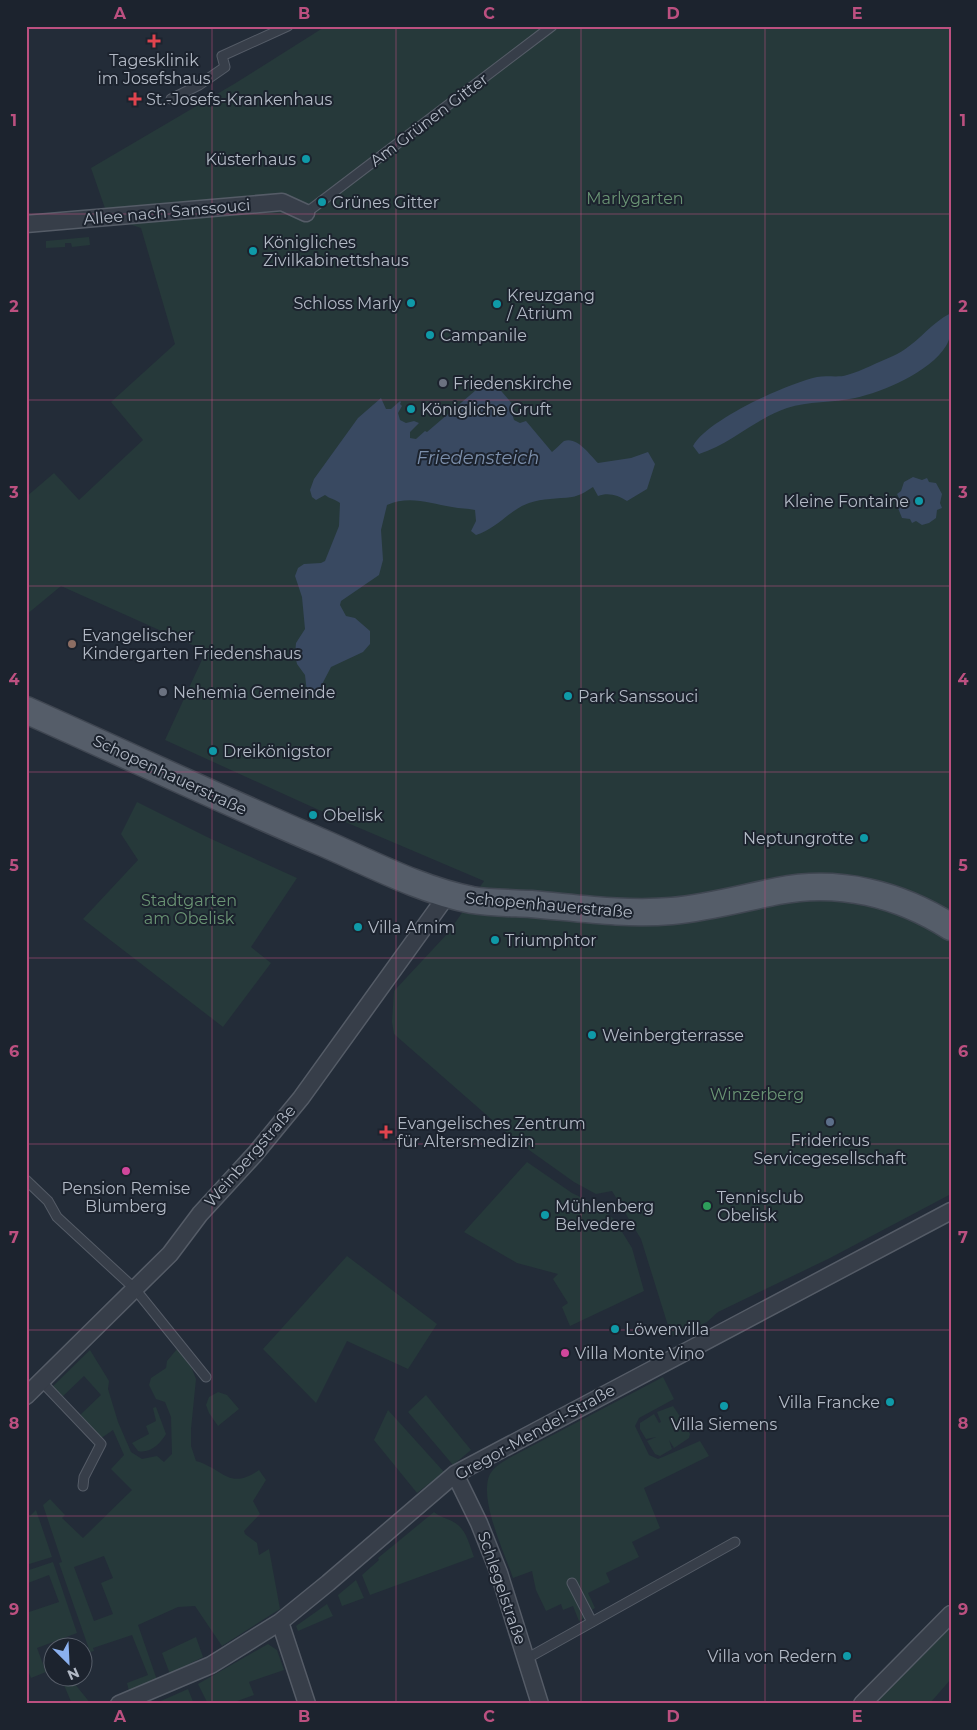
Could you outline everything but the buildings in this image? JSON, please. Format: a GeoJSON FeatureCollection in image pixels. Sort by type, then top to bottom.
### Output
{"type":"FeatureCollection","features":[{"type":"Feature","properties":{"kind":"main road","name":"Schopenhauerstraße"},"geometry":{"type":"LineString","coordinates":[[26,710],[256,815],[412,881],[448,894],[491,903],[624,913],[650,913],[706,907],[798,888],[835,887],[889,897],[932,915],[951,927]]}},
{"type":"Feature","properties":{"kind":"street","name":"Allee nach Sanssouci"},"geometry":{"type":"LineString","coordinates":[[26,224],[282,202],[306,213]]}},
{"type":"Feature","properties":{"kind":"street","name":"Weinbergstraße"},"geometry":{"type":"LineString","coordinates":[[26,1396],[170,1254],[200,1214],[301,1098],[448,894]]}},
{"type":"Feature","properties":{"kind":"street","name":"Gregor-Mendel-Straße"},"geometry":{"type":"LineString","coordinates":[[119,1704],[211,1665],[280,1622],[328,1584],[456,1474],[951,1212]]}},
{"type":"Feature","properties":{"kind":"street","name":"Schlegelstraße"},"geometry":{"type":"LineString","coordinates":[[456,1474],[479,1523],[499,1573],[540,1704]]}},
{"type":"Feature","properties":{"kind":"street"},"geometry":{"type":"LineString","coordinates":[[862,1704],[951,1614]]}},
{"type":"Feature","properties":{"kind":"street"},"geometry":{"type":"LineString","coordinates":[[280,1622],[307,1704]]}},
{"type":"Feature","properties":{"kind":"lane"},"geometry":{"type":"LineString","coordinates":[[171,99],[199,85],[225,67],[222,56],[288,26]]}},
{"type":"Feature","properties":{"kind":"lane","name":"Am Grünen Gitter"},"geometry":{"type":"LineString","coordinates":[[306,213],[552,26]]}},
{"type":"Feature","properties":{"kind":"lane"},"geometry":{"type":"LineString","coordinates":[[26,1180],[48,1200],[57,1217],[135,1289],[206,1377]]}},
{"type":"Feature","properties":{"kind":"lane"},"geometry":{"type":"LineString","coordinates":[[41,1381],[100,1444],[83,1486]]}},
{"type":"Feature","properties":{"kind":"lane"},"geometry":{"type":"LineString","coordinates":[[526,1659],[735,1542]]}},
{"type":"Feature","properties":{"kind":"lane"},"geometry":{"type":"LineString","coordinates":[[572,1582],[592,1622]]}},
{"type":"Feature","properties":{"kind":"green space","name":"Park Sanssouci"},"geometry":{"type":"Polygon","coordinates":[[[326,26],[951,26],[951,1194],[830,1258],[718,1312],[707,1322],[678,1336],[673,1336],[670,1332],[641,1239],[612,1191],[596,1194],[574,1182],[515,1140],[394,1034],[392,1022],[394,991],[448,933],[484,881],[343,821],[165,740],[206,651],[61,586],[26,615],[26,497],[54,473],[79,500],[143,440],[111,402],[175,344],[141,228],[108,217],[91,168],[234,84],[326,26]]]}},
{"type":"Feature","properties":{"kind":"green space"},"geometry":{"type":"Polygon","coordinates":[[[89,237],[90,245],[72,247],[71,243],[65,243],[65,247],[46,248],[46,241],[89,237]]]}},
{"type":"Feature","properties":{"kind":"green space","name":"Stadtgarten am Obelisk"},"geometry":{"type":"Polygon","coordinates":[[[137,802],[207,837],[297,878],[251,947],[271,963],[223,1027],[83,919],[138,860],[121,834],[137,802]]]}},
{"type":"Feature","properties":{"kind":"green space"},"geometry":{"type":"Polygon","coordinates":[[[527,1162],[572,1193],[595,1204],[614,1219],[632,1248],[644,1291],[570,1326],[562,1307],[568,1303],[553,1279],[558,1274],[517,1263],[464,1232],[527,1162]]]}},
{"type":"Feature","properties":{"kind":"green space"},"geometry":{"type":"Polygon","coordinates":[[[347,1256],[437,1324],[408,1369],[347,1341],[316,1403],[263,1349],[347,1256]]]}},
{"type":"Feature","properties":{"kind":"green space"},"geometry":{"type":"Polygon","coordinates":[[[177,1349],[190,1364],[196,1379],[191,1446],[196,1461],[227,1476],[240,1479],[259,1470],[266,1480],[253,1501],[260,1514],[244,1531],[245,1534],[257,1543],[259,1555],[269,1549],[280,1609],[222,1646],[195,1606],[178,1607],[138,1625],[157,1680],[129,1691],[127,1683],[148,1675],[132,1635],[93,1648],[94,1651],[92,1652],[92,1638],[85,1638],[59,1563],[62,1562],[43,1505],[50,1499],[65,1515],[62,1518],[83,1538],[132,1490],[111,1469],[124,1455],[113,1430],[100,1439],[79,1416],[101,1395],[84,1376],[61,1398],[51,1388],[90,1350],[109,1381],[108,1389],[118,1422],[131,1452],[142,1459],[157,1456],[164,1462],[172,1454],[171,1417],[165,1402],[156,1399],[149,1385],[151,1378],[166,1368],[167,1361],[177,1349]],[[104,1556],[74,1567],[94,1621],[113,1614],[101,1583],[113,1578],[104,1556]]]}},
{"type":"Feature","properties":{"kind":"green space"},"geometry":{"type":"Polygon","coordinates":[[[663,1377],[674,1399],[639,1418],[635,1426],[649,1455],[658,1459],[700,1441],[709,1456],[644,1488],[660,1528],[632,1542],[639,1557],[606,1573],[610,1582],[588,1593],[595,1608],[592,1610],[575,1579],[567,1583],[584,1618],[579,1621],[573,1606],[563,1610],[561,1604],[546,1611],[536,1590],[532,1571],[513,1578],[490,1511],[487,1484],[490,1474],[497,1466],[511,1457],[663,1377]]]}},
{"type":"Feature","properties":{"kind":"green space"},"geometry":{"type":"Polygon","coordinates":[[[218,1392],[227,1395],[239,1409],[218,1426],[206,1405],[209,1397],[218,1392]]]}},
{"type":"Feature","properties":{"kind":"green space"},"geometry":{"type":"Polygon","coordinates":[[[426,1395],[471,1450],[453,1465],[408,1412],[426,1395]]]}},
{"type":"Feature","properties":{"kind":"green space"},"geometry":{"type":"Polygon","coordinates":[[[673,1406],[683,1421],[672,1426],[684,1422],[690,1434],[689,1438],[674,1448],[669,1440],[672,1449],[660,1456],[655,1454],[647,1441],[656,1437],[646,1439],[640,1429],[640,1423],[654,1414],[659,1423],[661,1422],[657,1412],[673,1406]]]}},
{"type":"Feature","properties":{"kind":"green space"},"geometry":{"type":"Polygon","coordinates":[[[156,1407],[166,1434],[155,1447],[147,1451],[138,1451],[132,1443],[149,1434],[146,1426],[156,1421],[153,1408],[156,1407]]]}},
{"type":"Feature","properties":{"kind":"green space"},"geometry":{"type":"Polygon","coordinates":[[[388,1410],[444,1472],[417,1493],[374,1440],[388,1410]]]}},
{"type":"Feature","properties":{"kind":"green space"},"geometry":{"type":"Polygon","coordinates":[[[36,1510],[52,1557],[26,1565],[26,1520],[36,1510]]]}},
{"type":"Feature","properties":{"kind":"green space"},"geometry":{"type":"Polygon","coordinates":[[[434,1512],[461,1528],[474,1557],[370,1595],[362,1575],[379,1560],[378,1558],[434,1512]]]}},
{"type":"Feature","properties":{"kind":"green space"},"geometry":{"type":"Polygon","coordinates":[[[53,1562],[77,1633],[64,1638],[42,1638],[42,1646],[37,1648],[42,1661],[42,1674],[31,1678],[26,1666],[26,1613],[59,1602],[49,1575],[28,1583],[26,1571],[53,1562]]]}},
{"type":"Feature","properties":{"kind":"green space"},"geometry":{"type":"Polygon","coordinates":[[[356,1580],[364,1598],[342,1606],[338,1595],[356,1580]]]}},
{"type":"Feature","properties":{"kind":"green space"},"geometry":{"type":"Polygon","coordinates":[[[327,1604],[333,1616],[298,1631],[296,1626],[327,1604]]]}},
{"type":"Feature","properties":{"kind":"green space"},"geometry":{"type":"Polygon","coordinates":[[[951,1627],[951,1679],[931,1702],[875,1704],[951,1627]]]}},
{"type":"Feature","properties":{"kind":"green space"},"geometry":{"type":"Polygon","coordinates":[[[196,1637],[203,1657],[170,1674],[162,1653],[196,1637]]]}},
{"type":"Feature","properties":{"kind":"green space"},"geometry":{"type":"Polygon","coordinates":[[[268,1644],[277,1650],[284,1670],[249,1682],[254,1695],[229,1704],[208,1704],[198,1684],[268,1644]]]}},
{"type":"Feature","properties":{"kind":"green space"},"geometry":{"type":"Polygon","coordinates":[[[65,1688],[78,1688],[91,1704],[72,1704],[65,1688]]]}},
{"type":"Feature","properties":{"kind":"green space"},"geometry":{"type":"Polygon","coordinates":[[[188,1689],[194,1704],[154,1704],[188,1689]]]}},
{"type":"Feature","properties":{"kind":"water"},"geometry":{"type":"Polygon","coordinates":[[[951,313],[950,335],[946,346],[929,364],[905,380],[879,391],[855,398],[803,404],[787,408],[764,418],[711,450],[699,454],[693,446],[714,425],[768,395],[817,377],[844,376],[901,352],[951,313]]]}},
{"type":"Feature","properties":{"kind":"water","name":"Friedensteich"},"geometry":{"type":"Polygon","coordinates":[[[490,378],[515,407],[512,413],[514,420],[520,423],[526,421],[552,452],[564,441],[569,440],[583,447],[598,463],[631,458],[648,452],[655,464],[647,489],[627,501],[613,495],[605,494],[598,496],[593,487],[575,496],[534,501],[515,510],[490,528],[476,535],[471,531],[476,521],[475,510],[411,500],[387,505],[381,530],[383,560],[379,575],[341,601],[340,605],[346,616],[355,618],[370,631],[370,644],[363,652],[331,667],[317,694],[307,693],[305,675],[297,664],[295,655],[296,643],[305,629],[302,597],[295,576],[298,568],[304,564],[325,561],[339,526],[340,503],[325,495],[316,500],[312,497],[310,490],[314,479],[358,418],[381,398],[386,409],[391,409],[401,402],[402,406],[398,413],[400,420],[406,423],[414,421],[419,423],[410,432],[410,438],[416,439],[425,431],[427,432],[490,378]]]}},
{"type":"Feature","properties":{"kind":"water","name":"Kleine Fontaine"},"geometry":{"type":"Polygon","coordinates":[[[913,477],[922,480],[927,478],[929,482],[936,483],[942,494],[940,503],[942,508],[937,510],[936,518],[922,525],[916,521],[912,523],[910,519],[902,518],[896,503],[899,498],[897,494],[901,491],[904,482],[913,477]]]}},
{"type":"Feature","properties":{"kind":"place","name":"Tagesklinik im Josefshaus"},"geometry":{"type":"Point","coordinates":[154,41]}},
{"type":"Feature","properties":{"kind":"place","name":"St.-Josefs-Krankenhaus"},"geometry":{"type":"Point","coordinates":[135,99]}},
{"type":"Feature","properties":{"kind":"place","name":"Küsterhaus"},"geometry":{"type":"Point","coordinates":[306,159]}},
{"type":"Feature","properties":{"kind":"place","name":"Grünes Gitter"},"geometry":{"type":"Point","coordinates":[322,202]}},
{"type":"Feature","properties":{"kind":"place","name":"Königliches Zivilkabinettshaus"},"geometry":{"type":"Point","coordinates":[253,251]}},
{"type":"Feature","properties":{"kind":"place","name":"Schloss Marly"},"geometry":{"type":"Point","coordinates":[411,303]}},
{"type":"Feature","properties":{"kind":"place","name":"Kreuzgang / Atrium"},"geometry":{"type":"Point","coordinates":[497,304]}},
{"type":"Feature","properties":{"kind":"place","name":"Campanile"},"geometry":{"type":"Point","coordinates":[430,335]}},
{"type":"Feature","properties":{"kind":"place","name":"Friedenskirche"},"geometry":{"type":"Point","coordinates":[443,383]}},
{"type":"Feature","properties":{"kind":"place","name":"Königliche Gruft"},"geometry":{"type":"Point","coordinates":[411,409]}},
{"type":"Feature","properties":{"kind":"place","name":"Kleine Fontaine"},"geometry":{"type":"Point","coordinates":[919,501]}},
{"type":"Feature","properties":{"kind":"place","name":"Evangelischer Kindergarten Friedenshaus"},"geometry":{"type":"Point","coordinates":[72,644]}},
{"type":"Feature","properties":{"kind":"place","name":"Nehemia Gemeinde"},"geometry":{"type":"Point","coordinates":[163,692]}},
{"type":"Feature","properties":{"kind":"place","name":"Park Sanssouci"},"geometry":{"type":"Point","coordinates":[568,696]}},
{"type":"Feature","properties":{"kind":"place","name":"Dreikönigstor"},"geometry":{"type":"Point","coordinates":[213,751]}},
{"type":"Feature","properties":{"kind":"place","name":"Obelisk"},"geometry":{"type":"Point","coordinates":[313,815]}},
{"type":"Feature","properties":{"kind":"place","name":"Neptungrotte"},"geometry":{"type":"Point","coordinates":[864,838]}},
{"type":"Feature","properties":{"kind":"place","name":"Villa Arnim"},"geometry":{"type":"Point","coordinates":[358,927]}},
{"type":"Feature","properties":{"kind":"place","name":"Triumphtor"},"geometry":{"type":"Point","coordinates":[495,940]}},
{"type":"Feature","properties":{"kind":"place","name":"Weinbergterrasse"},"geometry":{"type":"Point","coordinates":[592,1035]}},
{"type":"Feature","properties":{"kind":"place","name":"Fridericus Servicegesellschaft"},"geometry":{"type":"Point","coordinates":[830,1122]}},
{"type":"Feature","properties":{"kind":"place","name":"Evangelisches Zentrum für Altersmedizin"},"geometry":{"type":"Point","coordinates":[386,1132]}},
{"type":"Feature","properties":{"kind":"place","name":"Pension Remise Blumberg"},"geometry":{"type":"Point","coordinates":[126,1171]}},
{"type":"Feature","properties":{"kind":"place","name":"Tennisclub Obelisk"},"geometry":{"type":"Point","coordinates":[707,1206]}},
{"type":"Feature","properties":{"kind":"place","name":"Mühlenberg Belvedere"},"geometry":{"type":"Point","coordinates":[545,1215]}},
{"type":"Feature","properties":{"kind":"place","name":"Löwenvilla"},"geometry":{"type":"Point","coordinates":[615,1329]}},
{"type":"Feature","properties":{"kind":"place","name":"Villa Monte Vino"},"geometry":{"type":"Point","coordinates":[565,1353]}},
{"type":"Feature","properties":{"kind":"place","name":"Villa Francke"},"geometry":{"type":"Point","coordinates":[890,1402]}},
{"type":"Feature","properties":{"kind":"place","name":"Villa Siemens"},"geometry":{"type":"Point","coordinates":[724,1406]}},
{"type":"Feature","properties":{"kind":"place","name":"Villa von Redern"},"geometry":{"type":"Point","coordinates":[847,1656]}},
{"type":"Feature","properties":{"kind":"park label","name":"Marlygarten"},"geometry":{"type":"Point","coordinates":[635,198]}},
{"type":"Feature","properties":{"kind":"park label","name":"Winzerberg"},"geometry":{"type":"Point","coordinates":[757,1094]}}]}
